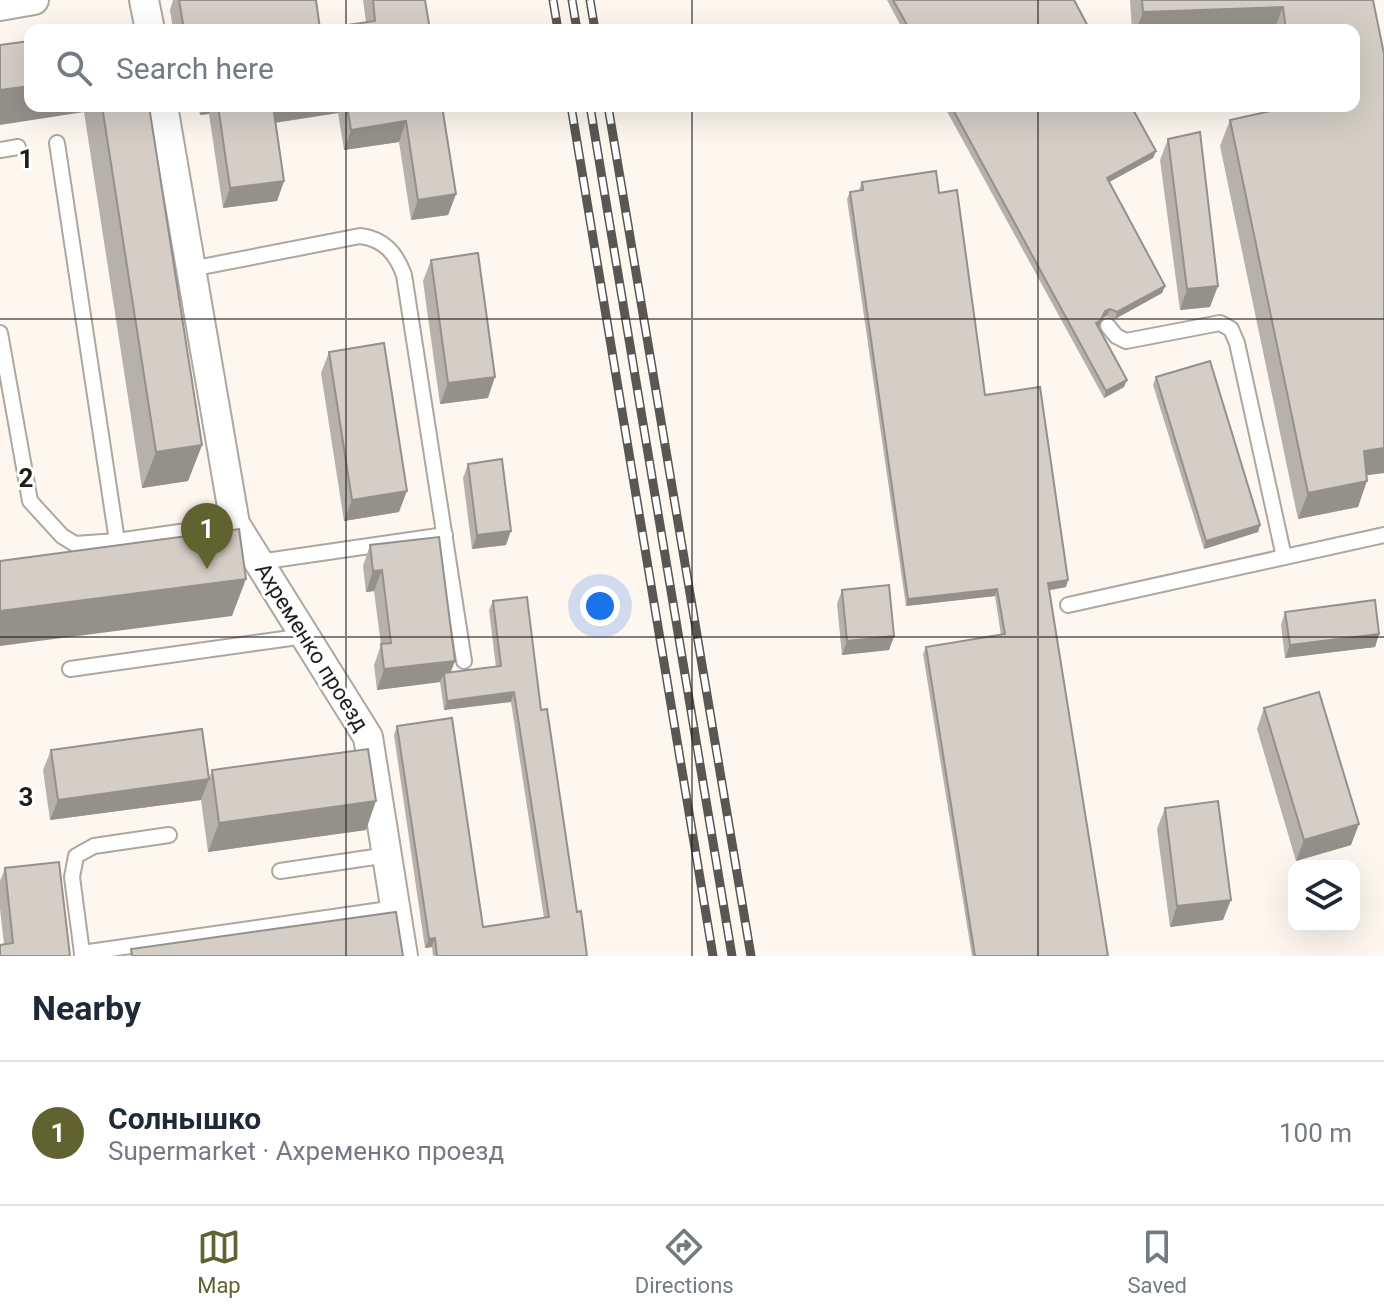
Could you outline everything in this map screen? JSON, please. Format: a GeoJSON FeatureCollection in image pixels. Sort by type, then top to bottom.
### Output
{"type":"FeatureCollection","features":[{"type":"Feature","properties":{"kind":"street"},"geometry":{"type":"LineString","coordinates":[[0,6],[34,0]]}},
{"type":"Feature","properties":{"kind":"street"},"geometry":{"type":"LineString","coordinates":[[144,0],[149,24]]}},
{"type":"Feature","properties":{"kind":"street","name":"Ахременко проезд"},"geometry":{"type":"LineString","coordinates":[[164,112],[235,524],[368,737],[403,956]]}},
{"type":"Feature","properties":{"kind":"lane"},"geometry":{"type":"LineString","coordinates":[[57,143],[117,541]]}},
{"type":"Feature","properties":{"kind":"lane"},"geometry":{"type":"LineString","coordinates":[[0,150],[18,147]]}},
{"type":"Feature","properties":{"kind":"lane"},"geometry":{"type":"LineString","coordinates":[[191,269],[360,236],[370,237],[387,246],[399,263],[404,275],[464,661]]}},
{"type":"Feature","properties":{"kind":"lane"},"geometry":{"type":"LineString","coordinates":[[1108,326],[1116,336],[1126,341],[1220,323],[1231,329],[1237,343],[1284,557]]}},
{"type":"Feature","properties":{"kind":"lane"},"geometry":{"type":"LineString","coordinates":[[0,333],[30,501],[62,536],[75,544],[235,524]]}},
{"type":"Feature","properties":{"kind":"lane"},"geometry":{"type":"LineString","coordinates":[[259,562],[445,535]]}},
{"type":"Feature","properties":{"kind":"lane"},"geometry":{"type":"LineString","coordinates":[[1068,605],[1384,535]]}},
{"type":"Feature","properties":{"kind":"lane"},"geometry":{"type":"LineString","coordinates":[[70,669],[306,636]]}},
{"type":"Feature","properties":{"kind":"lane"},"geometry":{"type":"LineString","coordinates":[[169,835],[94,846],[76,856],[72,877],[82,954],[396,908]]}},
{"type":"Feature","properties":{"kind":"lane"},"geometry":{"type":"LineString","coordinates":[[280,871],[388,855]]}},
{"type":"Feature","properties":{"kind":"building"},"geometry":{"type":"Polygon","coordinates":[[[179,0],[316,0],[319,24],[183,24],[179,0]]]}},
{"type":"Feature","properties":{"kind":"building"},"geometry":{"type":"Polygon","coordinates":[[[373,0],[425,0],[429,24],[354,24],[375,21],[373,0]]]}},
{"type":"Feature","properties":{"kind":"building"},"geometry":{"type":"Polygon","coordinates":[[[893,0],[1074,0],[1087,24],[907,24],[893,0]]]}},
{"type":"Feature","properties":{"kind":"building"},"geometry":{"type":"Polygon","coordinates":[[[1142,0],[1373,0],[1384,54],[1384,448],[1364,451],[1367,481],[1308,493],[1230,120],[1266,112],[1360,112],[1360,24],[1285,24],[1283,7],[1143,12],[1142,0]]]}},
{"type":"Feature","properties":{"kind":"building"},"geometry":{"type":"Polygon","coordinates":[[[24,42],[24,87],[0,90],[0,45],[24,42]]]}},
{"type":"Feature","properties":{"kind":"building"},"geometry":{"type":"Polygon","coordinates":[[[103,112],[150,112],[202,445],[156,452],[103,112]]]}},
{"type":"Feature","properties":{"kind":"building"},"geometry":{"type":"Polygon","coordinates":[[[219,112],[274,112],[284,181],[230,188],[219,112]]]}},
{"type":"Feature","properties":{"kind":"building"},"geometry":{"type":"Polygon","coordinates":[[[348,112],[443,112],[456,194],[418,200],[406,121],[351,130],[348,112]]]}},
{"type":"Feature","properties":{"kind":"building"},"geometry":{"type":"Polygon","coordinates":[[[954,112],[1134,112],[1156,151],[1107,178],[1165,286],[1117,312],[1110,309],[1105,311],[1096,323],[1127,380],[1106,391],[954,112]]]}},
{"type":"Feature","properties":{"kind":"building"},"geometry":{"type":"Polygon","coordinates":[[[1200,132],[1218,286],[1187,289],[1168,139],[1200,132]]]}},
{"type":"Feature","properties":{"kind":"building"},"geometry":{"type":"Polygon","coordinates":[[[936,171],[939,193],[957,190],[985,395],[1040,387],[1068,580],[1048,583],[1108,956],[975,956],[926,647],[1005,634],[997,589],[908,599],[850,192],[863,190],[862,182],[936,171]]]}},
{"type":"Feature","properties":{"kind":"building"},"geometry":{"type":"Polygon","coordinates":[[[478,253],[495,377],[448,383],[431,260],[478,253]]]}},
{"type":"Feature","properties":{"kind":"building"},"geometry":{"type":"Polygon","coordinates":[[[384,343],[407,491],[352,500],[329,352],[384,343]]]}},
{"type":"Feature","properties":{"kind":"building"},"geometry":{"type":"Polygon","coordinates":[[[1210,361],[1260,525],[1206,541],[1156,377],[1210,361]]]}},
{"type":"Feature","properties":{"kind":"building"},"geometry":{"type":"Polygon","coordinates":[[[502,459],[511,531],[477,535],[468,464],[502,459]]]}},
{"type":"Feature","properties":{"kind":"building"},"geometry":{"type":"Polygon","coordinates":[[[239,529],[246,579],[0,611],[0,561],[239,529]]]}},
{"type":"Feature","properties":{"kind":"building"},"geometry":{"type":"Polygon","coordinates":[[[439,537],[455,661],[384,669],[381,644],[391,643],[382,570],[373,571],[370,545],[439,537]]]}},
{"type":"Feature","properties":{"kind":"building"},"geometry":{"type":"Polygon","coordinates":[[[889,585],[894,636],[847,641],[842,590],[889,585]]]}},
{"type":"Feature","properties":{"kind":"building"},"geometry":{"type":"Polygon","coordinates":[[[527,597],[541,710],[547,709],[577,912],[581,911],[587,956],[437,956],[435,938],[429,939],[397,726],[452,718],[483,927],[549,917],[514,692],[447,701],[444,673],[501,666],[493,601],[527,597]]]}},
{"type":"Feature","properties":{"kind":"building"},"geometry":{"type":"Polygon","coordinates":[[[1375,600],[1379,634],[1290,645],[1285,612],[1375,600]]]}},
{"type":"Feature","properties":{"kind":"building"},"geometry":{"type":"Polygon","coordinates":[[[1319,692],[1359,824],[1304,840],[1264,708],[1319,692]]]}},
{"type":"Feature","properties":{"kind":"building"},"geometry":{"type":"Polygon","coordinates":[[[202,729],[209,779],[58,800],[51,750],[202,729]]]}},
{"type":"Feature","properties":{"kind":"building"},"geometry":{"type":"Polygon","coordinates":[[[368,749],[376,801],[219,823],[212,770],[368,749]]]}},
{"type":"Feature","properties":{"kind":"building"},"geometry":{"type":"Polygon","coordinates":[[[1218,801],[1231,900],[1177,906],[1165,808],[1218,801]]]}},
{"type":"Feature","properties":{"kind":"building"},"geometry":{"type":"Polygon","coordinates":[[[59,862],[70,956],[0,956],[0,945],[13,943],[5,868],[59,862]]]}},
{"type":"Feature","properties":{"kind":"building"},"geometry":{"type":"Polygon","coordinates":[[[396,912],[403,956],[132,956],[131,949],[396,912]]]}},
{"type":"Feature","properties":{"kind":"railway"},"geometry":{"type":"LineString","coordinates":[[553,0],[557,24]]}},
{"type":"Feature","properties":{"kind":"railway"},"geometry":{"type":"LineString","coordinates":[[572,0],[576,24]]}},
{"type":"Feature","properties":{"kind":"railway"},"geometry":{"type":"LineString","coordinates":[[590,0],[594,24]]}},
{"type":"Feature","properties":{"kind":"railway"},"geometry":{"type":"LineString","coordinates":[[572,112],[713,956]]}},
{"type":"Feature","properties":{"kind":"railway"},"geometry":{"type":"LineString","coordinates":[[591,112],[732,956]]}},
{"type":"Feature","properties":{"kind":"railway"},"geometry":{"type":"LineString","coordinates":[[609,112],[751,956]]}},
{"type":"Feature","properties":{"kind":"place","name":"Солнышко"},"geometry":{"type":"Point","coordinates":[207,569]}}]}
